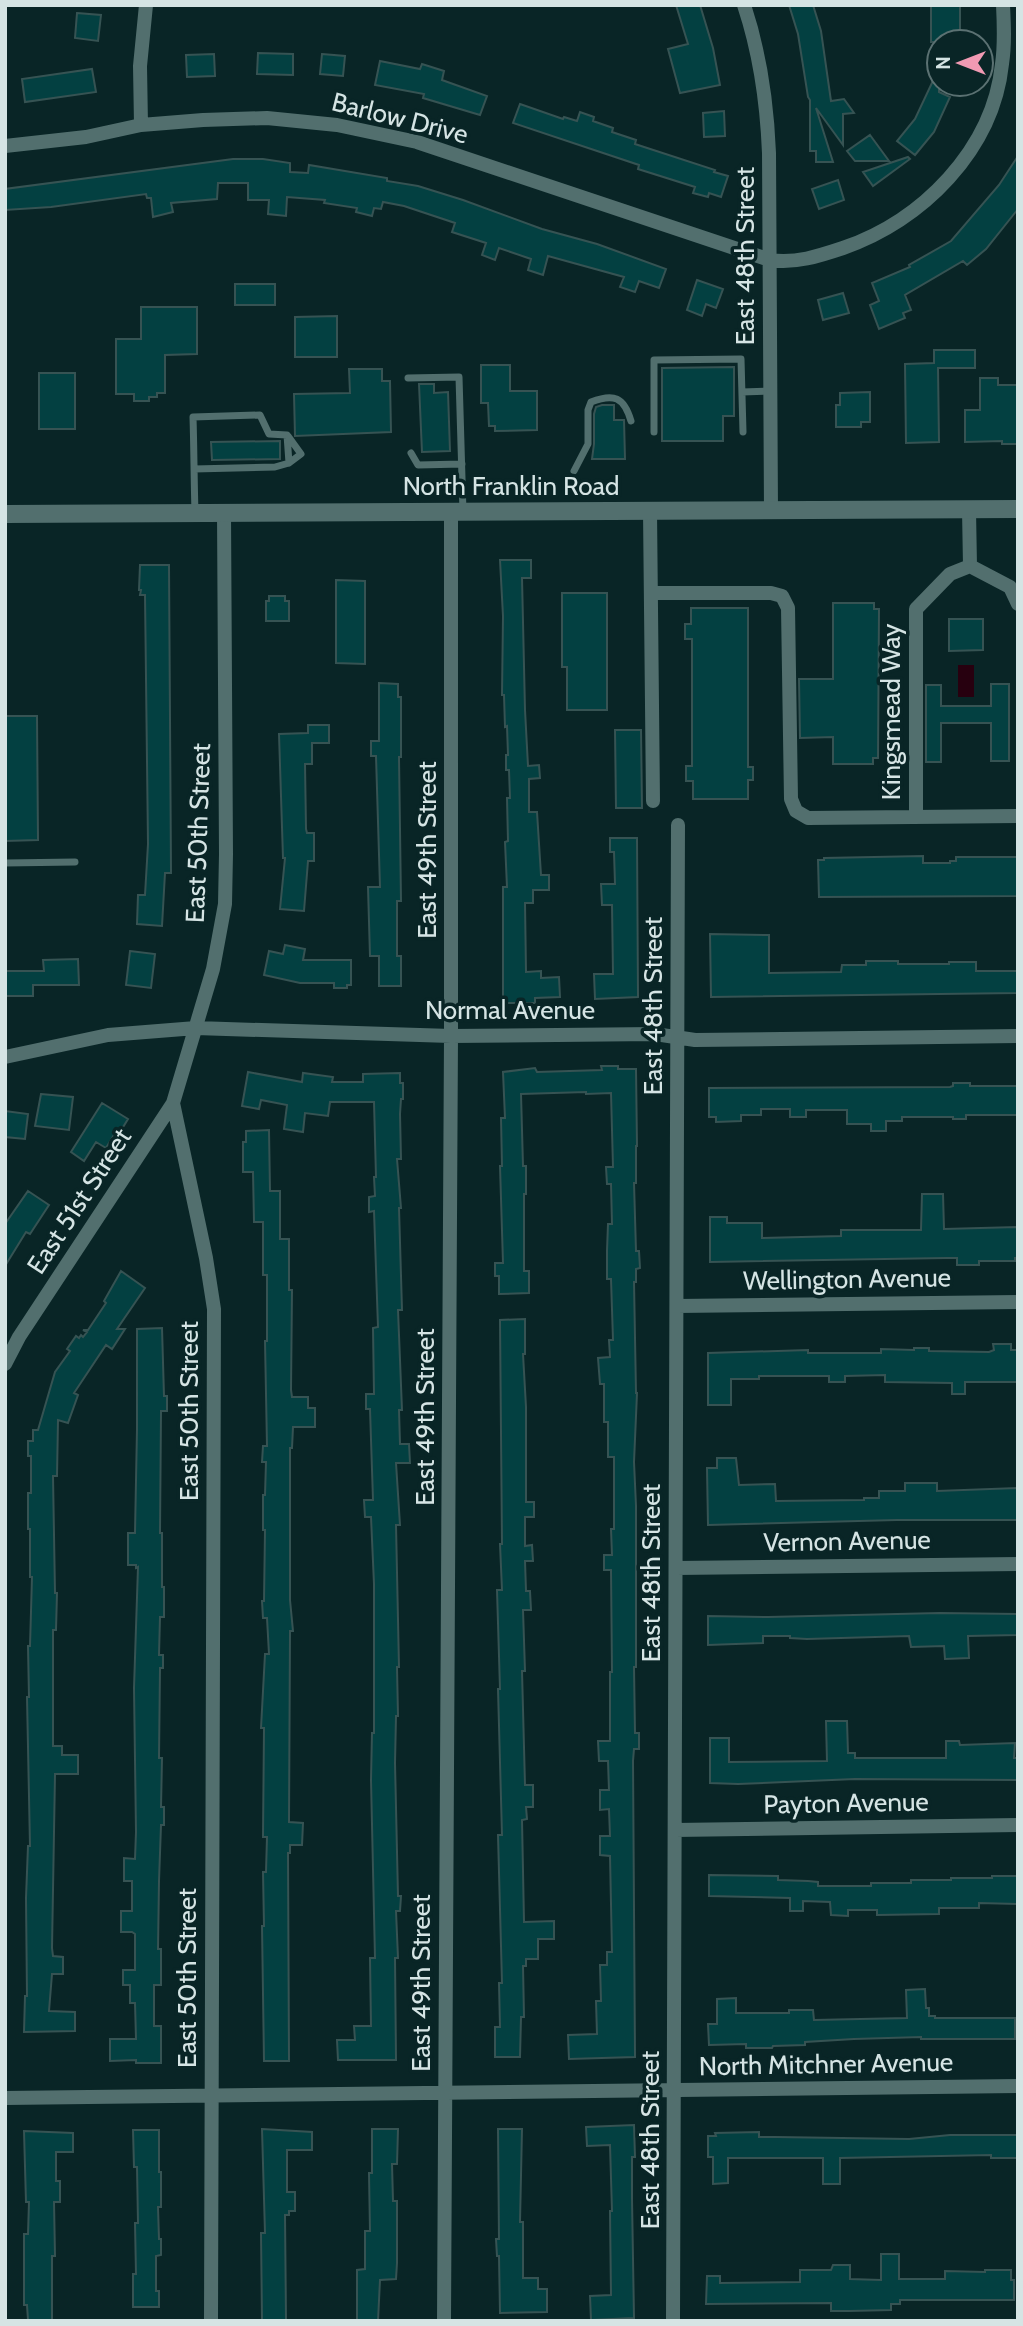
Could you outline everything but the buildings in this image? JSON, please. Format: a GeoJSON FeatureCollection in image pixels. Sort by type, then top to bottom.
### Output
{"type":"FeatureCollection","features":[{"type":"Feature","properties":{"kind":"main road","name":"North Franklin Road"},"geometry":{"type":"LineString","coordinates":[[5,514],[1018,509]]}},
{"type":"Feature","properties":{"kind":"street"},"geometry":{"type":"LineString","coordinates":[[141,125],[140,66],[146,5]]}},
{"type":"Feature","properties":{"kind":"street","name":"East 48th Street"},"geometry":{"type":"LineString","coordinates":[[744,5],[760,67],[768,114],[771,510]]}},
{"type":"Feature","properties":{"kind":"street"},"geometry":{"type":"LineString","coordinates":[[770,260],[786,261],[811,257],[857,243],[898,220],[943,185],[964,160],[991,110],[1003,62],[1003,5]]}},
{"type":"Feature","properties":{"kind":"street","name":"Barlow Drive"},"geometry":{"type":"LineString","coordinates":[[5,146],[86,137],[141,125],[215,119],[267,118],[306,121],[377,132],[432,147],[770,260]]}},
{"type":"Feature","properties":{"kind":"street"},"geometry":{"type":"LineString","coordinates":[[969,510],[970,566],[1010,587],[1018,604]]}},
{"type":"Feature","properties":{"kind":"street"},"geometry":{"type":"LineString","coordinates":[[650,511],[653,801]]}},
{"type":"Feature","properties":{"kind":"street","name":"East 50th Street"},"geometry":{"type":"LineString","coordinates":[[211,2321],[214,1309],[206,1258],[173,1103],[213,969],[226,887],[224,513]]}},
{"type":"Feature","properties":{"kind":"street","name":"East 49th Street"},"geometry":{"type":"LineString","coordinates":[[444,2321],[451,1036],[457,513]]}},
{"type":"Feature","properties":{"kind":"street","name":"Kingsmead Way"},"geometry":{"type":"LineString","coordinates":[[916,817],[916,609],[950,574],[970,566]]}},
{"type":"Feature","properties":{"kind":"street"},"geometry":{"type":"LineString","coordinates":[[651,593],[771,593],[782,596],[788,608],[791,799],[796,811],[808,818],[1018,816]]}},
{"type":"Feature","properties":{"kind":"street","name":"East 48th Street"},"geometry":{"type":"LineString","coordinates":[[673,2321],[678,825]]}},
{"type":"Feature","properties":{"kind":"street","name":"Normal Avenue"},"geometry":{"type":"LineString","coordinates":[[5,1057],[108,1035],[196,1028],[451,1036],[655,1034],[695,1040],[1018,1036]]}},
{"type":"Feature","properties":{"kind":"street","name":"East 51st Street"},"geometry":{"type":"LineString","coordinates":[[5,1364],[19,1337],[173,1103]]}},
{"type":"Feature","properties":{"kind":"street","name":"Wellington Avenue"},"geometry":{"type":"LineString","coordinates":[[677,1306],[1018,1302]]}},
{"type":"Feature","properties":{"kind":"street","name":"Vernon Avenue"},"geometry":{"type":"LineString","coordinates":[[676,1567],[1018,1564]]}},
{"type":"Feature","properties":{"kind":"street","name":"Payton Avenue"},"geometry":{"type":"LineString","coordinates":[[675,1830],[1018,1825]]}},
{"type":"Feature","properties":{"kind":"street","name":"North Mitchner Avenue"},"geometry":{"type":"LineString","coordinates":[[5,2098],[1018,2085]]}},
{"type":"Feature","properties":{"kind":"lane"},"geometry":{"type":"LineString","coordinates":[[654,432],[654,360],[741,359],[743,432]]}},
{"type":"Feature","properties":{"kind":"lane"},"geometry":{"type":"LineString","coordinates":[[408,378],[459,377],[462,464],[457,513]]}},
{"type":"Feature","properties":{"kind":"lane"},"geometry":{"type":"LineString","coordinates":[[742,392],[770,391]]}},
{"type":"Feature","properties":{"kind":"lane"},"geometry":{"type":"LineString","coordinates":[[574,471],[588,443],[588,410],[591,402],[601,398],[618,398],[626,405],[631,421]]}},
{"type":"Feature","properties":{"kind":"lane"},"geometry":{"type":"LineString","coordinates":[[195,513],[193,417],[260,415],[270,434],[287,435]]}},
{"type":"Feature","properties":{"kind":"lane"},"geometry":{"type":"LineString","coordinates":[[287,435],[289,463]]}},
{"type":"Feature","properties":{"kind":"lane"},"geometry":{"type":"LineString","coordinates":[[194,469],[275,467],[289,463],[301,454],[287,435]]}},
{"type":"Feature","properties":{"kind":"lane"},"geometry":{"type":"LineString","coordinates":[[411,453],[418,465],[462,464]]}},
{"type":"Feature","properties":{"kind":"lane"},"geometry":{"type":"LineString","coordinates":[[5,863],[75,862]]}},
{"type":"Feature","properties":{"kind":"shaded area"},"geometry":{"type":"Polygon","coordinates":[[[958,665],[974,665],[974,697],[958,697],[958,665]]]}}]}
